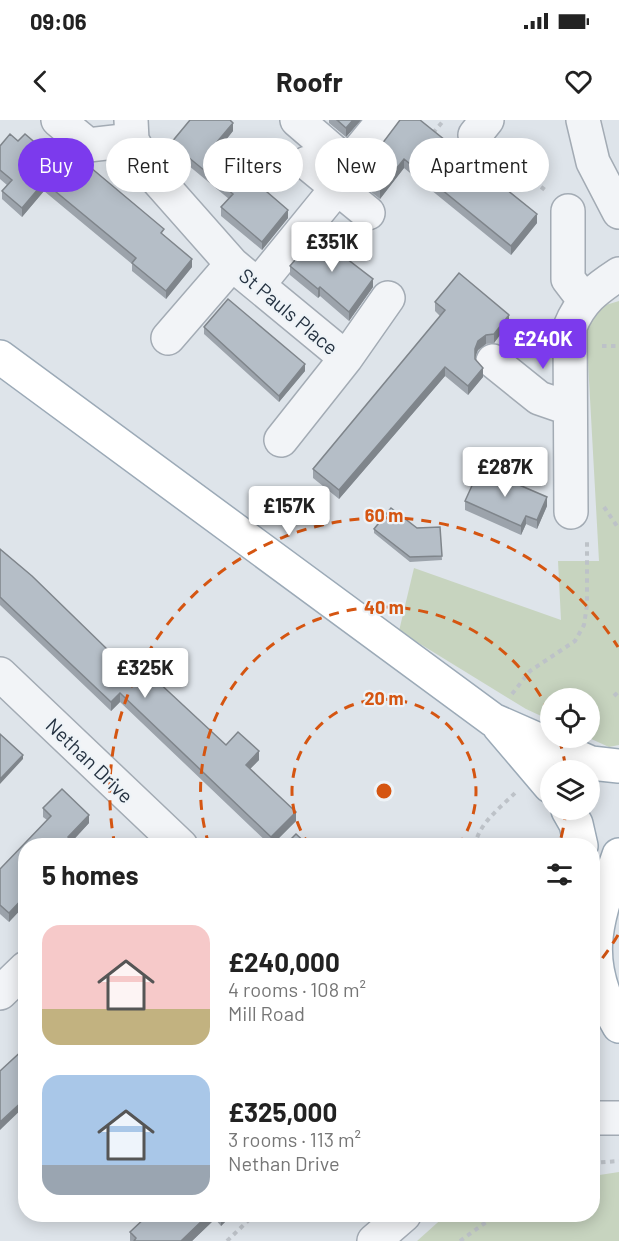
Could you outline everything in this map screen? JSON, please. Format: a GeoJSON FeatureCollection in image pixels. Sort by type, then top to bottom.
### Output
{"type":"FeatureCollection","features":[{"type":"Feature","properties":{"kind":"main road"},"geometry":{"type":"LineString","coordinates":[[0,357],[494,720],[591,763],[619,766]]}},
{"type":"Feature","properties":{"kind":"main road"},"geometry":{"type":"LineString","coordinates":[[494,720],[540,774]]}},
{"type":"Feature","properties":{"kind":"main road"},"geometry":{"type":"LineString","coordinates":[[574,820],[579,838]]}},
{"type":"Feature","properties":{"kind":"main road"},"geometry":{"type":"LineString","coordinates":[[600,895],[619,855]]}},
{"type":"Feature","properties":{"kind":"main road"},"geometry":{"type":"LineString","coordinates":[[600,986],[619,1026]]}},
{"type":"Feature","properties":{"kind":"street"},"geometry":{"type":"LineString","coordinates":[[58,120],[88,145],[131,130]]}},
{"type":"Feature","properties":{"kind":"street"},"geometry":{"type":"LineString","coordinates":[[297,120],[348,164],[384,120]]}},
{"type":"Feature","properties":{"kind":"street"},"geometry":{"type":"LineString","coordinates":[[583,120],[593,162],[619,212]]}},
{"type":"Feature","properties":{"kind":"street","name":"St Pauls Place"},"geometry":{"type":"LineString","coordinates":[[131,130],[148,170],[232,264],[346,358]]}},
{"type":"Feature","properties":{"kind":"street"},"geometry":{"type":"LineString","coordinates":[[307,163],[315,170]]}},
{"type":"Feature","properties":{"kind":"street"},"geometry":{"type":"LineString","coordinates":[[258,285],[336,192]]}},
{"type":"Feature","properties":{"kind":"street"},"geometry":{"type":"LineString","coordinates":[[342,192],[368,213]]}},
{"type":"Feature","properties":{"kind":"street"},"geometry":{"type":"LineString","coordinates":[[560,204],[568,279],[584,300]]}},
{"type":"Feature","properties":{"kind":"street"},"geometry":{"type":"LineString","coordinates":[[168,338],[232,264]]}},
{"type":"Feature","properties":{"kind":"street"},"geometry":{"type":"LineString","coordinates":[[571,512],[568,408],[570,327],[576,310],[584,300],[619,274]]}},
{"type":"Feature","properties":{"kind":"street"},"geometry":{"type":"LineString","coordinates":[[281,440],[346,358],[388,298]]}},
{"type":"Feature","properties":{"kind":"street"},"geometry":{"type":"LineString","coordinates":[[493,362],[538,398],[568,408]]}},
{"type":"Feature","properties":{"kind":"street","name":"Nethan Drive"},"geometry":{"type":"LineString","coordinates":[[0,674],[161,838]]}},
{"type":"Feature","properties":{"kind":"street"},"geometry":{"type":"LineString","coordinates":[[0,993],[18,976]]}},
{"type":"Feature","properties":{"kind":"street"},"geometry":{"type":"LineString","coordinates":[[600,1118],[619,1118]]}},
{"type":"Feature","properties":{"kind":"path"},"geometry":{"type":"LineString","coordinates":[[422,127],[431,135],[444,120]]}},
{"type":"Feature","properties":{"kind":"path"},"geometry":{"type":"LineString","coordinates":[[481,127],[560,204]]}},
{"type":"Feature","properties":{"kind":"path"},"geometry":{"type":"LineString","coordinates":[[614,696],[619,691]]}},
{"type":"Feature","properties":{"kind":"path"},"geometry":{"type":"LineString","coordinates":[[476,838],[487,820],[518,790]]}},
{"type":"Feature","properties":{"kind":"path"},"geometry":{"type":"LineString","coordinates":[[600,1162],[619,1161]]}},
{"type":"Feature","properties":{"kind":"path"},"geometry":{"type":"LineString","coordinates":[[227,1241],[247,1222]]}},
{"type":"Feature","properties":{"kind":"path"},"geometry":{"type":"LineString","coordinates":[[460,1241],[487,1222]]}},
{"type":"Feature","properties":{"kind":"green space"},"geometry":{"type":"Polygon","coordinates":[[[619,301],[619,745],[609,747],[600,743],[600,688],[540,688],[540,715],[399,631],[414,568],[561,620],[558,561],[599,561],[586,326],[599,307],[619,301]]]}},
{"type":"Feature","properties":{"kind":"green space"},"geometry":{"type":"Polygon","coordinates":[[[619,1172],[619,1241],[417,1241],[438,1222],[600,1222],[600,1175],[619,1172]]]}},
{"type":"Feature","properties":{"kind":"building"},"geometry":{"type":"Polygon","coordinates":[[[190,120],[230,120],[233,123],[220,138],[203,138],[203,169],[191,159],[191,138],[175,138],[190,120]]]}},
{"type":"Feature","properties":{"kind":"building"},"geometry":{"type":"Polygon","coordinates":[[[337,120],[353,120],[346,128],[337,120]]]}},
{"type":"Feature","properties":{"kind":"building"},"geometry":{"type":"Polygon","coordinates":[[[400,120],[420,120],[442,138],[409,138],[409,163],[404,159],[397,168],[397,138],[386,138],[400,120]]]}},
{"type":"Feature","properties":{"kind":"building"},"geometry":{"type":"Polygon","coordinates":[[[10,134],[18,141],[18,192],[36,192],[22,208],[2,191],[12,180],[0,170],[0,146],[10,134]]]}},
{"type":"Feature","properties":{"kind":"building"},"geometry":{"type":"Polygon","coordinates":[[[94,170],[106,180],[106,192],[120,192],[164,229],[161,233],[192,259],[166,291],[132,263],[136,258],[56,192],[94,192],[94,170]]]}},
{"type":"Feature","properties":{"kind":"building"},"geometry":{"type":"Polygon","coordinates":[[[231,192],[267,192],[288,210],[262,242],[221,207],[233,194],[231,192]]]}},
{"type":"Feature","properties":{"kind":"building"},"geometry":{"type":"Polygon","coordinates":[[[445,192],[510,192],[537,214],[511,246],[445,192]]]}},
{"type":"Feature","properties":{"kind":"building"},"geometry":{"type":"Polygon","coordinates":[[[316,235],[373,279],[349,312],[320,287],[318,289],[290,266],[316,235]]]}},
{"type":"Feature","properties":{"kind":"building"},"geometry":{"type":"Polygon","coordinates":[[[459,273],[509,315],[494,334],[486,335],[478,341],[475,359],[483,368],[468,386],[445,367],[339,490],[313,469],[445,310],[435,302],[459,273]]]}},
{"type":"Feature","properties":{"kind":"building"},"geometry":{"type":"Polygon","coordinates":[[[228,299],[305,364],[279,396],[204,327],[228,299]]]}},
{"type":"Feature","properties":{"kind":"building"},"geometry":{"type":"Polygon","coordinates":[[[480,468],[547,497],[537,520],[526,516],[521,526],[465,501],[480,468]]]}},
{"type":"Feature","properties":{"kind":"building"},"geometry":{"type":"Polygon","coordinates":[[[391,508],[417,528],[440,527],[442,556],[410,557],[374,529],[391,508]]]}},
{"type":"Feature","properties":{"kind":"building"},"geometry":{"type":"Polygon","coordinates":[[[0,549],[32,576],[147,688],[155,679],[226,745],[238,732],[259,751],[246,765],[296,812],[271,837],[120,693],[111,702],[0,597],[0,549]]]}},
{"type":"Feature","properties":{"kind":"building"},"geometry":{"type":"Polygon","coordinates":[[[0,734],[23,755],[0,779],[0,734]]]}},
{"type":"Feature","properties":{"kind":"building"},"geometry":{"type":"Polygon","coordinates":[[[62,789],[89,815],[69,838],[30,838],[51,816],[43,808],[62,789]]]}},
{"type":"Feature","properties":{"kind":"building"},"geometry":{"type":"Polygon","coordinates":[[[18,850],[18,903],[9,913],[0,905],[0,869],[18,850]]]}},
{"type":"Feature","properties":{"kind":"building"},"geometry":{"type":"Polygon","coordinates":[[[18,1054],[18,1105],[0,1122],[0,1071],[18,1054]]]}},
{"type":"Feature","properties":{"kind":"building"},"geometry":{"type":"Polygon","coordinates":[[[141,1222],[201,1222],[181,1241],[134,1241],[136,1238],[130,1232],[141,1222]]]}}]}
